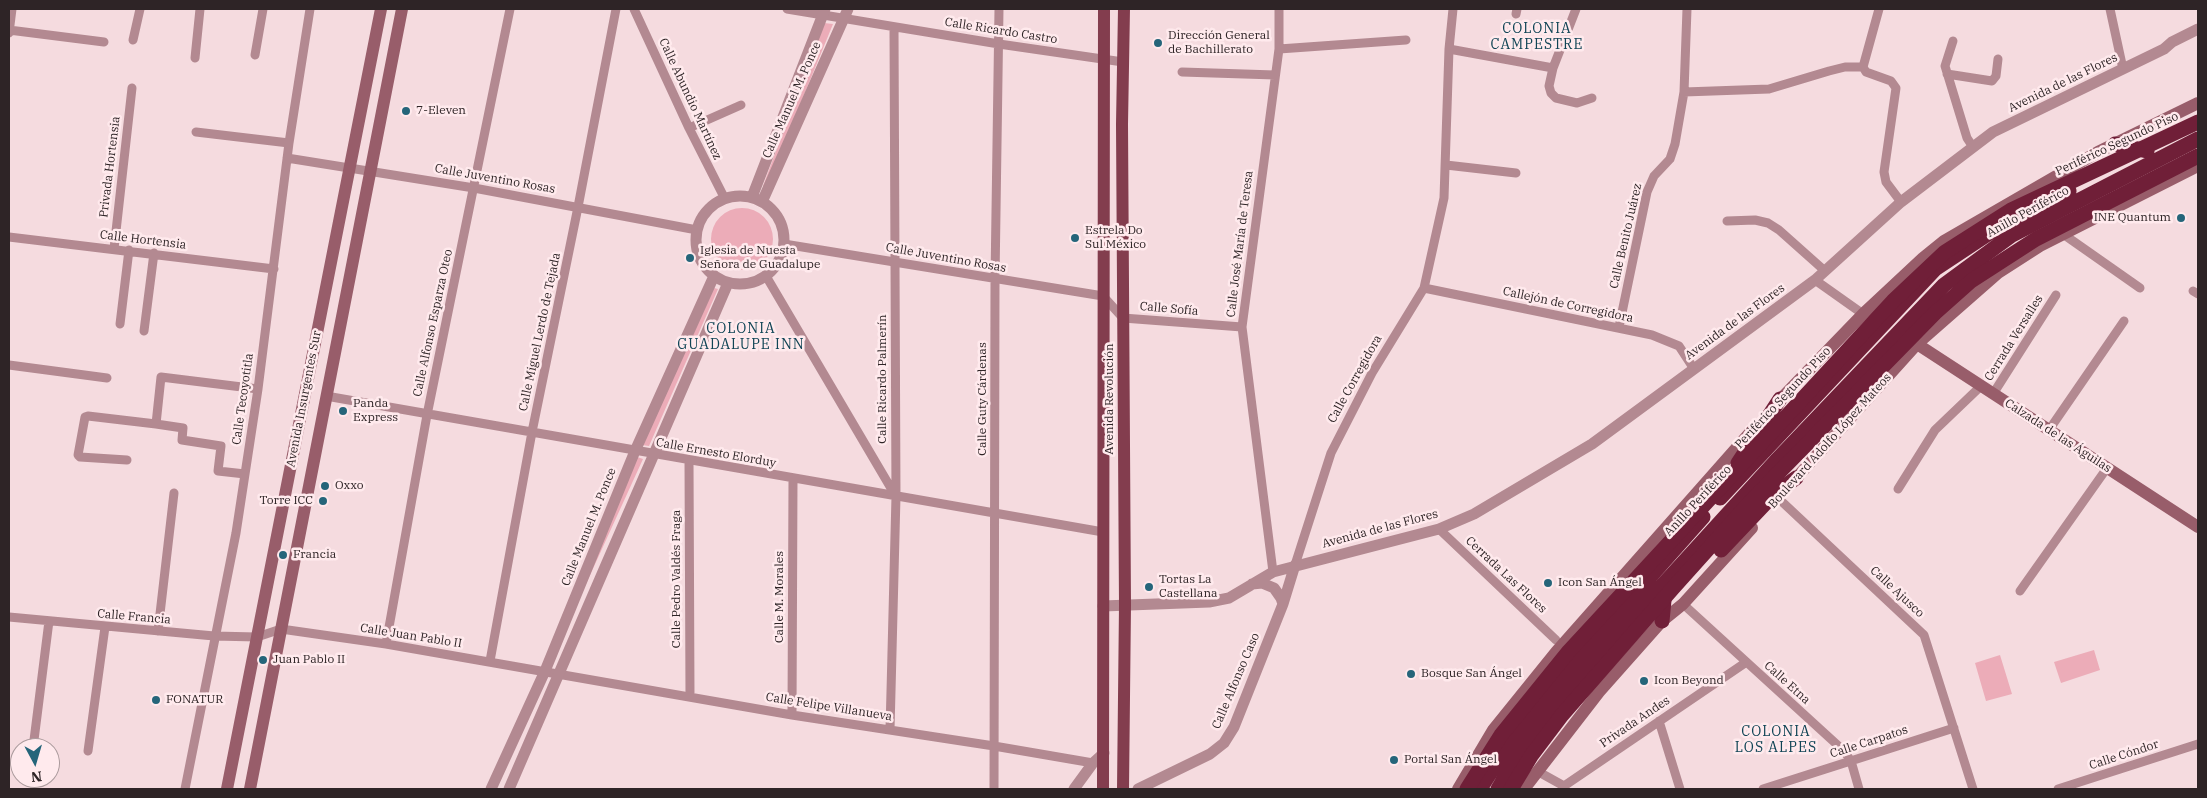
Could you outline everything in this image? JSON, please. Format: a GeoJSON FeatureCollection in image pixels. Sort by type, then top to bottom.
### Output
{"type":"FeatureCollection","features":[{"type":"Feature","properties":{"kind":"highway","name":"Periférico Segundo Piso"},"geometry":{"type":"LineString","coordinates":[[1467,789],[1501,735],[1569,651],[1893,301],[1945,252],[2010,210],[2198,122]]}},
{"type":"Feature","properties":{"kind":"highway","name":"Anillo Periférico"},"geometry":{"type":"LineString","coordinates":[[1480,789],[1510,741],[1578,658],[1697,523],[1935,269],[2006,222],[2198,128]]}},
{"type":"Feature","properties":{"kind":"highway","name":"Anillo Periférico"},"geometry":{"type":"LineString","coordinates":[[1498,789],[1521,750],[1588,667],[1775,462],[1944,285],[1997,245],[2198,139]]}},
{"type":"Feature","properties":{"kind":"highway"},"geometry":{"type":"LineString","coordinates":[[2115,144],[2149,152]]}},
{"type":"Feature","properties":{"kind":"highway"},"geometry":{"type":"LineString","coordinates":[[1511,789],[1531,756],[1574,701],[1752,500],[1935,313],[1971,281],[2036,238],[2198,156]]}},
{"type":"Feature","properties":{"kind":"highway"},"geometry":{"type":"LineString","coordinates":[[2040,246],[2055,213]]}},
{"type":"Feature","properties":{"kind":"highway"},"geometry":{"type":"LineString","coordinates":[[1697,523],[1780,399]]}},
{"type":"Feature","properties":{"kind":"highway"},"geometry":{"type":"LineString","coordinates":[[1531,756],[1560,733],[1661,615],[1777,495],[1796,478]]}},
{"type":"Feature","properties":{"kind":"highway"},"geometry":{"type":"LineString","coordinates":[[1662,621],[1666,582]]}},
{"type":"Feature","properties":{"kind":"main road","name":"Avenida Insurgentes Sur"},"geometry":{"type":"LineString","coordinates":[[227,789],[381,9]]}},
{"type":"Feature","properties":{"kind":"main road","name":"Avenida Insurgentes Sur"},"geometry":{"type":"LineString","coordinates":[[250,789],[402,9]]}},
{"type":"Feature","properties":{"kind":"main road","name":"Avenida Revolución"},"geometry":{"type":"LineString","coordinates":[[1103,789],[1104,9]]}},
{"type":"Feature","properties":{"kind":"main road","name":"Avenida Revolución"},"geometry":{"type":"LineString","coordinates":[[1122,789],[1125,605],[1123,318],[1124,9]]}},
{"type":"Feature","properties":{"kind":"main road"},"geometry":{"type":"LineString","coordinates":[[1458,789],[1493,730],[1556,652],[1780,399],[1863,314],[1923,258],[1944,241],[2115,144],[2198,103]]}},
{"type":"Feature","properties":{"kind":"main road","name":"Boulevard Adolfo López Mateos"},"geometry":{"type":"LineString","coordinates":[[1796,478],[1917,344],[1998,273],[2040,246],[2198,166]]}},
{"type":"Feature","properties":{"kind":"main road","name":"Calzada de las Águilas"},"geometry":{"type":"LineString","coordinates":[[1917,344],[2198,527]]}},
{"type":"Feature","properties":{"kind":"main road","name":"Boulevard Adolfo López Mateos"},"geometry":{"type":"LineString","coordinates":[[1524,789],[1600,692],[1662,621],[1683,604],[1777,495]]}},
{"type":"Feature","properties":{"kind":"street"},"geometry":{"type":"LineString","coordinates":[[12,9],[9,32],[104,42]]}},
{"type":"Feature","properties":{"kind":"street"},"geometry":{"type":"LineString","coordinates":[[133,40],[140,9]]}},
{"type":"Feature","properties":{"kind":"street"},"geometry":{"type":"LineString","coordinates":[[195,58],[200,9]]}},
{"type":"Feature","properties":{"kind":"street"},"geometry":{"type":"LineString","coordinates":[[255,55],[264,9]]}},
{"type":"Feature","properties":{"kind":"street","name":"Calle Tecoyotitla"},"geometry":{"type":"LineString","coordinates":[[185,789],[246,474],[289,142],[310,9]]}},
{"type":"Feature","properties":{"kind":"street","name":"Calle Alfonso Esparza Oteo"},"geometry":{"type":"LineString","coordinates":[[386,644],[427,415],[510,9]]}},
{"type":"Feature","properties":{"kind":"street","name":"Calle Miguel Lerdo de Tejada"},"geometry":{"type":"LineString","coordinates":[[490,661],[532,432],[616,9]]}},
{"type":"Feature","properties":{"kind":"street","name":"Calle Abundio Martínez"},"geometry":{"type":"LineString","coordinates":[[634,9],[688,128],[724,199]]}},
{"type":"Feature","properties":{"kind":"street","name":"Calle Ricardo Castro"},"geometry":{"type":"LineString","coordinates":[[787,9],[845,14],[894,27],[1123,62]]}},
{"type":"Feature","properties":{"kind":"street","name":"Calle Guty Cárdenas"},"geometry":{"type":"LineString","coordinates":[[994,789],[995,279],[999,9]]}},
{"type":"Feature","properties":{"kind":"street","name":"Calle José María de Teresa"},"geometry":{"type":"LineString","coordinates":[[1273,572],[1242,327],[1279,49],[1279,9]]}},
{"type":"Feature","properties":{"kind":"street","name":"Calle Corregidora"},"geometry":{"type":"LineString","coordinates":[[1295,565],[1331,453],[1372,373],[1424,288],[1444,198],[1449,49],[1454,9]]}},
{"type":"Feature","properties":{"kind":"street"},"geometry":{"type":"LineString","coordinates":[[1576,9],[1553,68],[1549,86],[1551,93],[1556,98],[1577,103],[1592,98]]}},
{"type":"Feature","properties":{"kind":"street","name":"Calle Benito Juárez"},"geometry":{"type":"LineString","coordinates":[[1619,327],[1647,192],[1654,176],[1670,159],[1675,144],[1684,92],[1687,9]]}},
{"type":"Feature","properties":{"kind":"street"},"geometry":{"type":"LineString","coordinates":[[1879,9],[1863,67],[1866,72],[1891,81],[1896,88],[1884,172],[1886,182],[1901,202]]}},
{"type":"Feature","properties":{"kind":"street"},"geometry":{"type":"LineString","coordinates":[[2110,9],[2123,69]]}},
{"type":"Feature","properties":{"kind":"street","name":"Calle Manuel M. Ponce"},"geometry":{"type":"LineString","coordinates":[[757,200],[823,12]]}},
{"type":"Feature","properties":{"kind":"street","name":"Calle Manuel M. Ponce"},"geometry":{"type":"LineString","coordinates":[[757,200],[845,14]]}},
{"type":"Feature","properties":{"kind":"street","name":"Calle Ricardo Palmerín"},"geometry":{"type":"LineString","coordinates":[[890,730],[896,496],[894,27]]}},
{"type":"Feature","properties":{"kind":"street","name":"Avenida de las Flores"},"geometry":{"type":"LineString","coordinates":[[1295,565],[1439,529],[1474,514],[1592,444],[1815,280],[1901,202],[1993,132],[2164,49],[2172,42],[2198,29]]}},
{"type":"Feature","properties":{"kind":"street","name":"Avenida de las Flores"},"geometry":{"type":"LineString","coordinates":[[2164,49],[2175,47],[2198,36]]}},
{"type":"Feature","properties":{"kind":"street"},"geometry":{"type":"LineString","coordinates":[[1279,49],[1406,40]]}},
{"type":"Feature","properties":{"kind":"street"},"geometry":{"type":"LineString","coordinates":[[1953,41],[1945,66],[1967,138],[1973,148]]}},
{"type":"Feature","properties":{"kind":"street"},"geometry":{"type":"LineString","coordinates":[[1449,49],[1553,68]]}},
{"type":"Feature","properties":{"kind":"street"},"geometry":{"type":"LineString","coordinates":[[1947,74],[1992,81],[1996,76],[1998,59]]}},
{"type":"Feature","properties":{"kind":"street"},"geometry":{"type":"LineString","coordinates":[[1684,92],[1769,89],[1846,67],[1863,67]]}},
{"type":"Feature","properties":{"kind":"street"},"geometry":{"type":"LineString","coordinates":[[1182,72],[1275,75]]}},
{"type":"Feature","properties":{"kind":"street","name":"Privada Hortensia"},"geometry":{"type":"LineString","coordinates":[[114,249],[132,88]]}},
{"type":"Feature","properties":{"kind":"street"},"geometry":{"type":"LineString","coordinates":[[688,128],[741,105]]}},
{"type":"Feature","properties":{"kind":"street"},"geometry":{"type":"LineString","coordinates":[[196,132],[289,142]]}},
{"type":"Feature","properties":{"kind":"street","name":"Calle Juventino Rosas"},"geometry":{"type":"LineString","coordinates":[[287,158],[474,188],[697,230]]}},
{"type":"Feature","properties":{"kind":"street"},"geometry":{"type":"LineString","coordinates":[[1446,165],[1516,173]]}},
{"type":"Feature","properties":{"kind":"street"},"geometry":{"type":"LineString","coordinates":[[734,196],[757,200],[773,211],[781,224],[784,244],[780,259],[766,276],[750,283],[728,283],[714,276],[705,268],[699,258],[696,244],[700,220],[708,210],[724,199],[734,196]]}},
{"type":"Feature","properties":{"kind":"street"},"geometry":{"type":"LineString","coordinates":[[1727,221],[1754,220],[1768,223],[1780,230],[1825,271]]}},
{"type":"Feature","properties":{"kind":"street"},"geometry":{"type":"LineString","coordinates":[[2063,234],[2140,288]]}},
{"type":"Feature","properties":{"kind":"street","name":"Calle Hortensia"},"geometry":{"type":"LineString","coordinates":[[9,237],[274,268]]}},
{"type":"Feature","properties":{"kind":"street","name":"Calle Juventino Rosas"},"geometry":{"type":"LineString","coordinates":[[784,244],[1103,296]]}},
{"type":"Feature","properties":{"kind":"street"},"geometry":{"type":"LineString","coordinates":[[120,324],[129,250]]}},
{"type":"Feature","properties":{"kind":"street"},"geometry":{"type":"LineString","coordinates":[[144,332],[154,254]]}},
{"type":"Feature","properties":{"kind":"street","name":"Calle Manuel M. Ponce"},"geometry":{"type":"LineString","coordinates":[[492,789],[545,671],[635,451],[714,276]]}},
{"type":"Feature","properties":{"kind":"street"},"geometry":{"type":"LineString","coordinates":[[766,276],[896,496]]}},
{"type":"Feature","properties":{"kind":"street"},"geometry":{"type":"LineString","coordinates":[[1815,280],[1863,314]]}},
{"type":"Feature","properties":{"kind":"street"},"geometry":{"type":"LineString","coordinates":[[509,789],[561,673],[728,283]]}},
{"type":"Feature","properties":{"kind":"street","name":"Callejón de Corregidora"},"geometry":{"type":"LineString","coordinates":[[1424,288],[1652,335],[1678,346],[1694,369]]}},
{"type":"Feature","properties":{"kind":"street","name":"Cerrada Versalles"},"geometry":{"type":"LineString","coordinates":[[1993,394],[2056,295]]}},
{"type":"Feature","properties":{"kind":"street","name":"Calle Sofía"},"geometry":{"type":"LineString","coordinates":[[1103,296],[1123,318],[1242,327]]}},
{"type":"Feature","properties":{"kind":"street"},"geometry":{"type":"LineString","coordinates":[[2049,430],[2124,321]]}},
{"type":"Feature","properties":{"kind":"street"},"geometry":{"type":"LineString","coordinates":[[9,365],[107,378]]}},
{"type":"Feature","properties":{"kind":"street"},"geometry":{"type":"LineString","coordinates":[[156,424],[162,377],[258,389]]}},
{"type":"Feature","properties":{"kind":"street"},"geometry":{"type":"LineString","coordinates":[[1898,489],[1935,430],[1981,386]]}},
{"type":"Feature","properties":{"kind":"street","name":"Calle Ernesto Elorduy"},"geometry":{"type":"LineString","coordinates":[[326,396],[1103,532]]}},
{"type":"Feature","properties":{"kind":"street"},"geometry":{"type":"LineString","coordinates":[[127,460],[80,457],[78,455],[85,417],[183,428],[182,440],[221,446],[218,471],[246,474]]}},
{"type":"Feature","properties":{"kind":"street","name":"Calle Pedro Valdés Fraga"},"geometry":{"type":"LineString","coordinates":[[689,461],[690,696]]}},
{"type":"Feature","properties":{"kind":"street"},"geometry":{"type":"LineString","coordinates":[[2020,591],[2108,468]]}},
{"type":"Feature","properties":{"kind":"street","name":"Calle M. Morales"},"geometry":{"type":"LineString","coordinates":[[792,715],[793,479]]}},
{"type":"Feature","properties":{"kind":"street"},"geometry":{"type":"LineString","coordinates":[[158,632],[174,493]]}},
{"type":"Feature","properties":{"kind":"street","name":"Calle Ajusco"},"geometry":{"type":"LineString","coordinates":[[1777,495],[1924,635],[1973,789]]}},
{"type":"Feature","properties":{"kind":"street","name":"Cerrada Las Flores"},"geometry":{"type":"LineString","coordinates":[[1439,529],[1556,640]]}},
{"type":"Feature","properties":{"kind":"street"},"geometry":{"type":"LineString","coordinates":[[1103,606],[1209,602],[1230,598],[1250,584],[1273,572],[1295,565]]}},
{"type":"Feature","properties":{"kind":"street","name":"Calle Alfonso Caso"},"geometry":{"type":"LineString","coordinates":[[1138,789],[1210,754],[1224,743],[1234,727],[1283,604],[1295,565]]}},
{"type":"Feature","properties":{"kind":"street"},"geometry":{"type":"LineString","coordinates":[[1273,572],[1277,580],[1289,584]]}},
{"type":"Feature","properties":{"kind":"street"},"geometry":{"type":"LineString","coordinates":[[1250,584],[1268,585],[1278,592],[1283,604]]}},
{"type":"Feature","properties":{"kind":"street","name":"Calle Etna"},"geometry":{"type":"LineString","coordinates":[[1683,604],[1844,751],[1851,761],[1859,789]]}},
{"type":"Feature","properties":{"kind":"street","name":"Calle Francia"},"geometry":{"type":"LineString","coordinates":[[9,617],[158,632],[257,637]]}},
{"type":"Feature","properties":{"kind":"street"},"geometry":{"type":"LineString","coordinates":[[34,738],[49,621]]}},
{"type":"Feature","properties":{"kind":"street"},"geometry":{"type":"LineString","coordinates":[[88,751],[105,627]]}},
{"type":"Feature","properties":{"kind":"street","name":"Calle Juan Pablo II"},"geometry":{"type":"LineString","coordinates":[[257,637],[281,629],[561,673]]}},
{"type":"Feature","properties":{"kind":"street","name":"Privada Andes"},"geometry":{"type":"LineString","coordinates":[[1564,788],[1746,663]]}},
{"type":"Feature","properties":{"kind":"street","name":"Calle Felipe Villanueva"},"geometry":{"type":"LineString","coordinates":[[561,673],[792,715],[1093,763]]}},
{"type":"Feature","properties":{"kind":"street"},"geometry":{"type":"LineString","coordinates":[[1659,721],[1680,789]]}},
{"type":"Feature","properties":{"kind":"street","name":"Calle Carpatos"},"geometry":{"type":"LineString","coordinates":[[1763,789],[1954,728]]}},
{"type":"Feature","properties":{"kind":"street","name":"Calle Cóndor"},"geometry":{"type":"LineString","coordinates":[[2058,789],[2198,744]]}},
{"type":"Feature","properties":{"kind":"street"},"geometry":{"type":"LineString","coordinates":[[1074,789],[1093,763],[1104,753]]}},
{"type":"Feature","properties":{"kind":"street"},"geometry":{"type":"LineString","coordinates":[[1537,772],[1564,788]]}},
{"type":"Feature","properties":{"kind":"shaded area"},"geometry":{"type":"Polygon","coordinates":[[[824,23],[833,24],[766,188],[763,186],[824,23]]]}},
{"type":"Feature","properties":{"kind":"shaded area"},"geometry":{"type":"Polygon","coordinates":[[[736,208],[748,208],[764,217],[771,227],[773,239],[771,251],[764,261],[748,270],[736,270],[725,265],[716,256],[711,245],[711,233],[716,222],[725,213],[736,208]]]}},
{"type":"Feature","properties":{"kind":"shaded area"},"geometry":{"type":"Polygon","coordinates":[[[714,288],[718,289],[649,446],[642,445],[714,288]]]}},
{"type":"Feature","properties":{"kind":"shaded area"},"geometry":{"type":"Polygon","coordinates":[[[637,457],[643,459],[549,665],[637,457]]]}},
{"type":"Feature","properties":{"kind":"shaded area"},"geometry":{"type":"Polygon","coordinates":[[[2094,650],[2100,670],[2061,683],[2054,662],[2094,650]]]}},
{"type":"Feature","properties":{"kind":"shaded area"},"geometry":{"type":"Polygon","coordinates":[[[2000,655],[2012,694],[1986,701],[1975,663],[2000,655]]]}},
{"type":"Feature","properties":{"kind":"place","name":"Dirección General de Bachillerato"},"geometry":{"type":"Point","coordinates":[1158,43]}},
{"type":"Feature","properties":{"kind":"place","name":"7-Eleven"},"geometry":{"type":"Point","coordinates":[406,111]}},
{"type":"Feature","properties":{"kind":"place","name":"INE Quantum"},"geometry":{"type":"Point","coordinates":[2181,218]}},
{"type":"Feature","properties":{"kind":"place","name":"Estrela Do Sul México"},"geometry":{"type":"Point","coordinates":[1075,238]}},
{"type":"Feature","properties":{"kind":"place","name":"Iglesia de Nuesta Señora de Guadalupe"},"geometry":{"type":"Point","coordinates":[690,258]}},
{"type":"Feature","properties":{"kind":"place","name":"Panda Express"},"geometry":{"type":"Point","coordinates":[343,411]}},
{"type":"Feature","properties":{"kind":"place","name":"Oxxo"},"geometry":{"type":"Point","coordinates":[325,486]}},
{"type":"Feature","properties":{"kind":"place","name":"Torre ICC"},"geometry":{"type":"Point","coordinates":[323,501]}},
{"type":"Feature","properties":{"kind":"place","name":"Francia"},"geometry":{"type":"Point","coordinates":[283,555]}},
{"type":"Feature","properties":{"kind":"place","name":"Icon San Ángel"},"geometry":{"type":"Point","coordinates":[1548,583]}},
{"type":"Feature","properties":{"kind":"place","name":"Tortas La Castellana"},"geometry":{"type":"Point","coordinates":[1149,587]}},
{"type":"Feature","properties":{"kind":"place","name":"Juan Pablo II"},"geometry":{"type":"Point","coordinates":[263,660]}},
{"type":"Feature","properties":{"kind":"place","name":"Bosque San Ángel"},"geometry":{"type":"Point","coordinates":[1411,674]}},
{"type":"Feature","properties":{"kind":"place","name":"Icon Beyond"},"geometry":{"type":"Point","coordinates":[1644,681]}},
{"type":"Feature","properties":{"kind":"place","name":"FONATUR"},"geometry":{"type":"Point","coordinates":[156,700]}},
{"type":"Feature","properties":{"kind":"place","name":"Portal San Ángel"},"geometry":{"type":"Point","coordinates":[1394,760]}},
{"type":"Feature","properties":{"kind":"district","name":"COLONIA CAMPESTRE"},"geometry":{"type":"Point","coordinates":[1537,38]}},
{"type":"Feature","properties":{"kind":"district","name":"COLONIA GUADALUPE INN"},"geometry":{"type":"Point","coordinates":[741,338]}},
{"type":"Feature","properties":{"kind":"district","name":"COLONIA LOS ALPES"},"geometry":{"type":"Point","coordinates":[1776,740]}}]}
